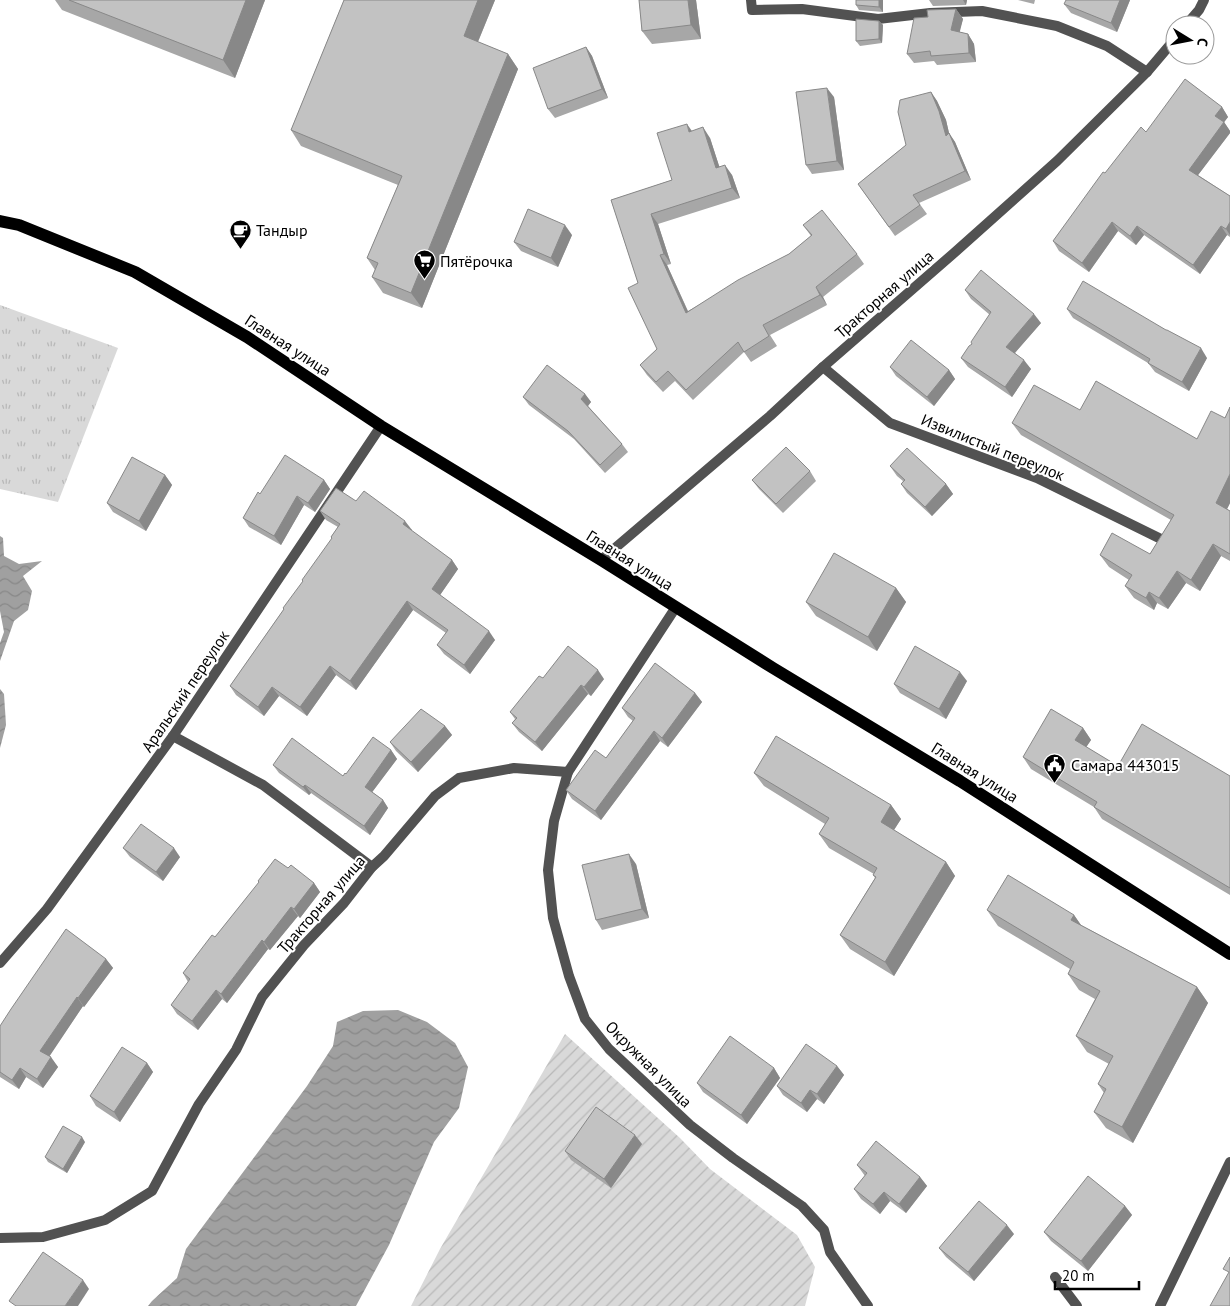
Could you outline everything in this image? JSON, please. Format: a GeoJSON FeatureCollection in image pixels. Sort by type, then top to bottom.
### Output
{"type":"FeatureCollection","features":[{"type":"Feature","properties":{"kind":"main road","name":"Главная улица"},"geometry":{"type":"LineString","coordinates":[[0,221],[19,225],[135,272],[247,337],[382,426],[773,668],[960,781],[1230,954]]}},
{"type":"Feature","properties":{"kind":"street"},"geometry":{"type":"LineString","coordinates":[[751,0],[752,10],[802,9],[878,20],[930,13],[982,11],[1057,26],[1107,46],[1147,72]]}},
{"type":"Feature","properties":{"kind":"street"},"geometry":{"type":"LineString","coordinates":[[1195,15],[1204,0]]}},
{"type":"Feature","properties":{"kind":"street","name":"Тракторная улица"},"geometry":{"type":"LineString","coordinates":[[601,560],[770,416],[823,367],[940,266],[1056,161],[1147,72],[1165,50]]}},
{"type":"Feature","properties":{"kind":"street","name":"Извилистый переулок"},"geometry":{"type":"LineString","coordinates":[[823,367],[890,423],[1037,478],[1163,540]]}},
{"type":"Feature","properties":{"kind":"street","name":"Аральский переулок"},"geometry":{"type":"LineString","coordinates":[[0,963],[47,909],[173,736],[382,426]]}},
{"type":"Feature","properties":{"kind":"street"},"geometry":{"type":"LineString","coordinates":[[568,772],[676,607]]}},
{"type":"Feature","properties":{"kind":"street"},"geometry":{"type":"LineString","coordinates":[[173,736],[264,785],[372,867]]}},
{"type":"Feature","properties":{"kind":"street","name":"Тракторная улица"},"geometry":{"type":"LineString","coordinates":[[0,1238],[43,1237],[105,1220],[152,1191],[199,1104],[236,1050],[262,997],[304,945],[344,903],[372,867],[384,856],[435,796],[459,778],[514,768],[568,772]]}},
{"type":"Feature","properties":{"kind":"street","name":"Окружная улица"},"geometry":{"type":"LineString","coordinates":[[568,772],[554,821],[548,870],[553,918],[569,976],[585,1019],[608,1049],[690,1125],[733,1158],[802,1206],[824,1230],[830,1252],[868,1306]]}},
{"type":"Feature","properties":{"kind":"street"},"geometry":{"type":"LineString","coordinates":[[1160,1306],[1230,1162]]}},
{"type":"Feature","properties":{"kind":"street"},"geometry":{"type":"LineString","coordinates":[[1055,1277],[1078,1306]]}},
{"type":"Feature","properties":{"kind":"green space"},"geometry":{"type":"Polygon","coordinates":[[[0,305],[118,348],[58,502],[0,489],[0,305]]]}},
{"type":"Feature","properties":{"kind":"green space"},"geometry":{"type":"Polygon","coordinates":[[[565,1034],[680,1138],[710,1169],[797,1235],[815,1267],[805,1306],[411,1306],[440,1249],[565,1034]]]}},
{"type":"Feature","properties":{"kind":"water"},"geometry":{"type":"Polygon","coordinates":[[[0,536],[3,538],[4,556],[19,564],[42,561],[23,576],[32,591],[28,610],[14,621],[0,661],[0,643],[4,632],[0,611],[0,536]]]}},
{"type":"Feature","properties":{"kind":"water"},"geometry":{"type":"Polygon","coordinates":[[[0,689],[4,694],[6,725],[0,748],[0,689]]]}},
{"type":"Feature","properties":{"kind":"water"},"geometry":{"type":"Polygon","coordinates":[[[398,1010],[427,1022],[455,1043],[468,1067],[459,1108],[434,1142],[389,1245],[356,1306],[148,1306],[177,1278],[186,1249],[307,1086],[333,1046],[337,1022],[363,1011],[398,1010]]]}},
{"type":"Feature","properties":{"kind":"building"},"geometry":{"type":"Polygon","coordinates":[[[69,0],[246,0],[223,60],[69,0]]]}},
{"type":"Feature","properties":{"kind":"building"},"geometry":{"type":"Polygon","coordinates":[[[344,0],[478,0],[464,36],[508,54],[411,293],[372,277],[378,263],[367,258],[402,176],[291,130],[344,0]]]}},
{"type":"Feature","properties":{"kind":"building"},"geometry":{"type":"Polygon","coordinates":[[[639,0],[688,0],[691,25],[642,31],[639,0]]]}},
{"type":"Feature","properties":{"kind":"building"},"geometry":{"type":"Polygon","coordinates":[[[856,0],[879,0],[879,7],[856,5],[856,0]]]}},
{"type":"Feature","properties":{"kind":"building"},"geometry":{"type":"Polygon","coordinates":[[[1066,0],[1120,0],[1111,23],[1064,4],[1066,0]]]}},
{"type":"Feature","properties":{"kind":"building"},"geometry":{"type":"Polygon","coordinates":[[[956,9],[951,30],[968,34],[969,53],[931,56],[930,51],[907,54],[914,18],[928,17],[927,10],[956,9]]]}},
{"type":"Feature","properties":{"kind":"building"},"geometry":{"type":"Polygon","coordinates":[[[856,19],[879,21],[879,39],[856,41],[856,19]]]}},
{"type":"Feature","properties":{"kind":"building"},"geometry":{"type":"Polygon","coordinates":[[[586,47],[602,89],[548,109],[533,68],[586,47]]]}},
{"type":"Feature","properties":{"kind":"building"},"geometry":{"type":"Polygon","coordinates":[[[1185,79],[1222,107],[1215,116],[1224,122],[1189,170],[1230,196],[1230,222],[1226,229],[1221,226],[1193,265],[1137,226],[1130,236],[1112,222],[1082,263],[1053,241],[1103,172],[1105,173],[1141,127],[1146,132],[1185,79]]]}},
{"type":"Feature","properties":{"kind":"building"},"geometry":{"type":"Polygon","coordinates":[[[827,88],[837,161],[806,165],[796,92],[827,88]]]}},
{"type":"Feature","properties":{"kind":"building"},"geometry":{"type":"Polygon","coordinates":[[[931,92],[946,136],[949,133],[965,171],[913,195],[920,205],[889,227],[858,184],[906,145],[898,112],[900,100],[931,92]]]}},
{"type":"Feature","properties":{"kind":"building"},"geometry":{"type":"Polygon","coordinates":[[[687,124],[689,132],[703,127],[716,168],[725,165],[732,188],[651,214],[664,254],[660,255],[686,313],[738,280],[789,254],[812,235],[803,225],[822,210],[857,254],[816,287],[820,295],[763,325],[769,336],[744,352],[738,342],[686,390],[668,371],[656,382],[640,365],[657,349],[628,288],[638,283],[611,200],[672,180],[657,133],[687,124]]]}},
{"type":"Feature","properties":{"kind":"building"},"geometry":{"type":"Polygon","coordinates":[[[528,209],[565,225],[551,258],[514,242],[528,209]]]}},
{"type":"Feature","properties":{"kind":"building"},"geometry":{"type":"Polygon","coordinates":[[[981,270],[1034,314],[1006,347],[1024,360],[1005,387],[961,358],[972,344],[971,342],[991,312],[965,290],[981,270]]]}},
{"type":"Feature","properties":{"kind":"building"},"geometry":{"type":"Polygon","coordinates":[[[1083,281],[1166,330],[1201,348],[1182,382],[1148,363],[1150,359],[1067,309],[1083,281]]]}},
{"type":"Feature","properties":{"kind":"building"},"geometry":{"type":"Polygon","coordinates":[[[911,340],[949,370],[927,397],[890,367],[911,340]]]}},
{"type":"Feature","properties":{"kind":"building"},"geometry":{"type":"Polygon","coordinates":[[[547,365],[585,394],[581,399],[622,444],[600,465],[568,431],[523,397],[547,365]]]}},
{"type":"Feature","properties":{"kind":"building"},"geometry":{"type":"Polygon","coordinates":[[[1096,381],[1197,439],[1211,411],[1225,418],[1230,407],[1230,474],[1216,503],[1230,511],[1230,554],[1213,544],[1191,580],[1177,571],[1159,598],[1149,592],[1146,598],[1125,586],[1132,575],[1100,555],[1112,533],[1150,554],[1174,515],[1012,423],[1034,385],[1080,410],[1096,381]]]}},
{"type":"Feature","properties":{"kind":"building"},"geometry":{"type":"Polygon","coordinates":[[[786,447],[810,471],[776,504],[752,480],[786,447]]]}},
{"type":"Feature","properties":{"kind":"building"},"geometry":{"type":"Polygon","coordinates":[[[907,448],[946,484],[925,507],[901,484],[905,480],[890,466],[907,448]]]}},
{"type":"Feature","properties":{"kind":"building"},"geometry":{"type":"Polygon","coordinates":[[[285,455],[324,480],[308,503],[297,496],[274,536],[243,518],[258,492],[260,494],[285,455]]]}},
{"type":"Feature","properties":{"kind":"building"},"geometry":{"type":"Polygon","coordinates":[[[132,457],[165,475],[139,521],[107,503],[132,457]]]}},
{"type":"Feature","properties":{"kind":"building"},"geometry":{"type":"Polygon","coordinates":[[[336,488],[356,501],[364,491],[405,521],[403,524],[452,560],[432,589],[489,631],[464,665],[437,645],[448,630],[407,601],[350,681],[330,666],[300,707],[272,687],[258,707],[230,686],[340,524],[320,511],[336,488]]]}},
{"type":"Feature","properties":{"kind":"building"},"geometry":{"type":"Polygon","coordinates":[[[834,553],[896,588],[868,637],[806,602],[834,553]]]}},
{"type":"Feature","properties":{"kind":"building"},"geometry":{"type":"Polygon","coordinates":[[[568,646],[598,670],[584,687],[581,685],[535,742],[512,723],[517,718],[510,712],[539,676],[543,678],[568,646]]]}},
{"type":"Feature","properties":{"kind":"building"},"geometry":{"type":"Polygon","coordinates":[[[915,646],[960,672],[939,709],[894,684],[915,646]]]}},
{"type":"Feature","properties":{"kind":"building"},"geometry":{"type":"Polygon","coordinates":[[[655,663],[695,693],[662,738],[654,731],[595,811],[566,790],[595,750],[606,758],[635,718],[622,708],[655,663]]]}},
{"type":"Feature","properties":{"kind":"building"},"geometry":{"type":"Polygon","coordinates":[[[421,709],[445,726],[411,762],[390,742],[421,709]]]}},
{"type":"Feature","properties":{"kind":"building"},"geometry":{"type":"Polygon","coordinates":[[[1051,709],[1083,728],[1075,740],[1118,766],[1142,724],[1230,776],[1230,888],[1094,807],[1097,802],[1023,757],[1051,709]]]}},
{"type":"Feature","properties":{"kind":"building"},"geometry":{"type":"Polygon","coordinates":[[[776,736],[891,805],[881,822],[946,862],[885,962],[840,935],[876,877],[873,875],[877,868],[819,834],[829,818],[754,773],[776,736]]]}},
{"type":"Feature","properties":{"kind":"building"},"geometry":{"type":"Polygon","coordinates":[[[373,737],[391,750],[365,787],[383,800],[364,826],[305,785],[303,787],[273,765],[292,738],[343,776],[373,737]]]}},
{"type":"Feature","properties":{"kind":"building"},"geometry":{"type":"Polygon","coordinates":[[[141,824],[174,848],[156,872],[123,848],[141,824]]]}},
{"type":"Feature","properties":{"kind":"building"},"geometry":{"type":"Polygon","coordinates":[[[629,854],[642,909],[596,920],[582,865],[629,854]]]}},
{"type":"Feature","properties":{"kind":"building"},"geometry":{"type":"Polygon","coordinates":[[[275,859],[288,868],[291,865],[314,883],[294,909],[291,907],[264,942],[262,940],[221,994],[216,990],[192,1021],[171,1005],[190,979],[183,973],[212,935],[215,937],[275,859]]]}},
{"type":"Feature","properties":{"kind":"building"},"geometry":{"type":"Polygon","coordinates":[[[1008,875],[1074,915],[1071,920],[1197,987],[1122,1127],[1094,1112],[1106,1089],[1098,1084],[1113,1056],[1076,1036],[1100,991],[1068,974],[1074,962],[987,910],[1008,875]]]}},
{"type":"Feature","properties":{"kind":"building"},"geometry":{"type":"Polygon","coordinates":[[[66,929],[106,959],[40,1051],[51,1057],[37,1079],[20,1068],[12,1080],[0,1072],[0,1026],[66,929]]]}},
{"type":"Feature","properties":{"kind":"building"},"geometry":{"type":"Polygon","coordinates":[[[730,1036],[774,1068],[741,1115],[697,1083],[730,1036]]]}},
{"type":"Feature","properties":{"kind":"building"},"geometry":{"type":"Polygon","coordinates":[[[806,1044],[837,1066],[817,1094],[810,1090],[801,1103],[777,1086],[806,1044]]]}},
{"type":"Feature","properties":{"kind":"building"},"geometry":{"type":"Polygon","coordinates":[[[122,1047],[147,1063],[114,1112],[90,1096],[122,1047]]]}},
{"type":"Feature","properties":{"kind":"building"},"geometry":{"type":"Polygon","coordinates":[[[596,1107],[635,1135],[604,1179],[565,1151],[596,1107]]]}},
{"type":"Feature","properties":{"kind":"building"},"geometry":{"type":"Polygon","coordinates":[[[63,1126],[82,1137],[63,1169],[45,1157],[63,1126]]]}},
{"type":"Feature","properties":{"kind":"building"},"geometry":{"type":"Polygon","coordinates":[[[876,1141],[920,1177],[899,1204],[884,1192],[873,1204],[854,1189],[867,1173],[857,1165],[876,1141]]]}},
{"type":"Feature","properties":{"kind":"building"},"geometry":{"type":"Polygon","coordinates":[[[1088,1176],[1125,1206],[1081,1261],[1044,1232],[1088,1176]]]}},
{"type":"Feature","properties":{"kind":"building"},"geometry":{"type":"Polygon","coordinates":[[[979,1201],[1007,1225],[968,1272],[939,1248],[979,1201]]]}},
{"type":"Feature","properties":{"kind":"building"},"geometry":{"type":"Polygon","coordinates":[[[43,1252],[83,1280],[65,1306],[16,1306],[9,1301],[43,1252]]]}},
{"type":"Feature","properties":{"kind":"building"},"geometry":{"type":"Polygon","coordinates":[[[1230,1257],[1230,1306],[1210,1306],[1229,1272],[1223,1269],[1230,1257]]]}},
{"type":"Feature","properties":{"kind":"place","name":"Тандыр"},"geometry":{"type":"Point","coordinates":[240,249]}},
{"type":"Feature","properties":{"kind":"place","name":"Пятёрочка"},"geometry":{"type":"Point","coordinates":[424,280]}},
{"type":"Feature","properties":{"kind":"place","name":"Самара 443015"},"geometry":{"type":"Point","coordinates":[1055,784]}}]}
